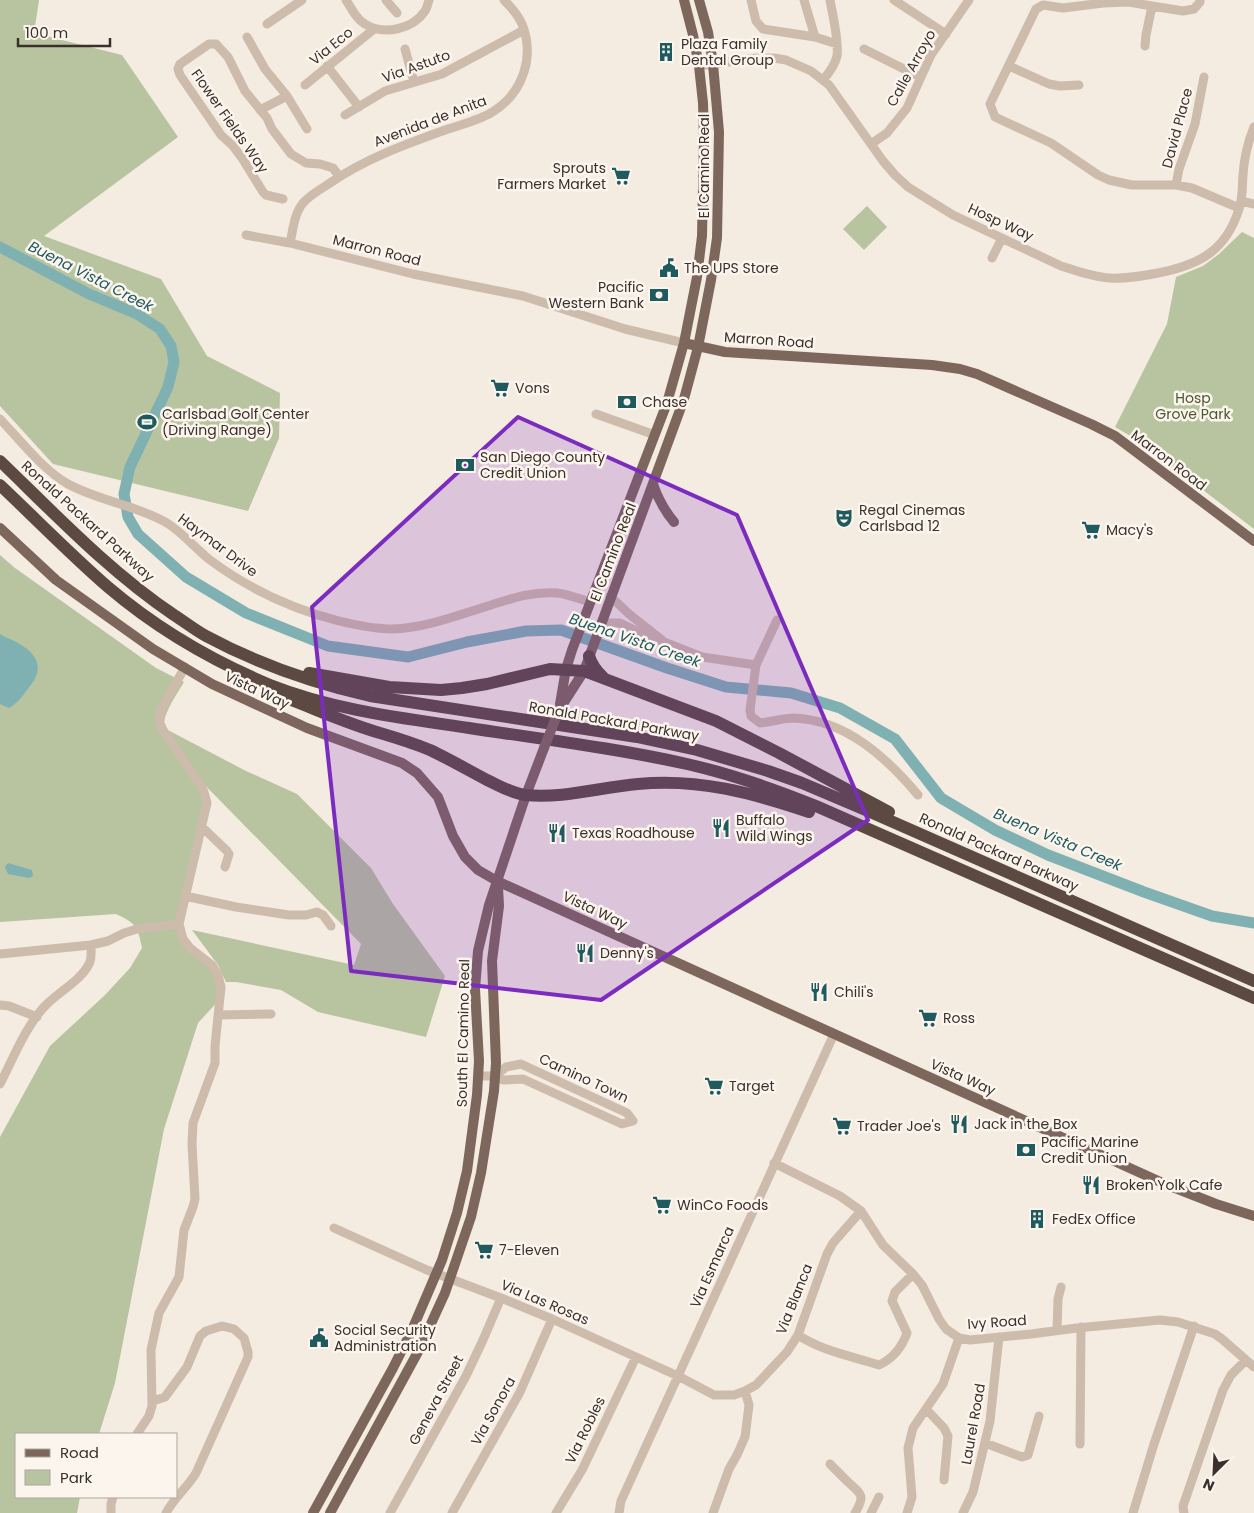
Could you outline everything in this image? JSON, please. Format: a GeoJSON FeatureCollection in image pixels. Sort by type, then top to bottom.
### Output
{"type":"FeatureCollection","features":[{"type":"Feature","properties":{"kind":"highway","name":"Ronald Packard Parkway"},"geometry":{"type":"LineString","coordinates":[[0,461],[92,549],[158,604],[205,635],[268,665],[330,686],[370,696],[637,737],[730,758],[785,776],[1254,979]]}},
{"type":"Feature","properties":{"kind":"highway","name":"Ronald Packard Parkway"},"geometry":{"type":"LineString","coordinates":[[0,485],[108,587],[130,604],[212,658],[271,685],[328,703],[371,712],[637,754],[731,776],[786,794],[1254,999]]}},
{"type":"Feature","properties":{"kind":"highway"},"geometry":{"type":"LineString","coordinates":[[589,656],[592,665],[605,679]]}},
{"type":"Feature","properties":{"kind":"highway"},"geometry":{"type":"LineString","coordinates":[[268,665],[389,687],[432,690],[462,688],[550,669],[584,671],[716,721],[880,808],[945,845]]}},
{"type":"Feature","properties":{"kind":"highway"},"geometry":{"type":"LineString","coordinates":[[271,685],[288,698],[323,713],[380,733],[401,738],[430,750],[511,792],[526,795],[555,796],[652,782],[707,785],[765,798],[891,840]]}},
{"type":"Feature","properties":{"kind":"main road","name":"El Camino Real"},"geometry":{"type":"LineString","coordinates":[[559,710],[566,669],[572,650],[667,403],[684,343],[697,277],[702,236],[703,103],[693,35],[684,0]]}},
{"type":"Feature","properties":{"kind":"main road","name":"El Camino Real"},"geometry":{"type":"LineString","coordinates":[[559,710],[584,671],[684,399],[698,346],[717,238],[719,138],[713,64],[708,32],[699,0]]}},
{"type":"Feature","properties":{"kind":"main road","name":"Marron Road"},"geometry":{"type":"LineString","coordinates":[[684,343],[725,352],[932,365],[978,374],[1114,436],[1254,541]]}},
{"type":"Feature","properties":{"kind":"main road"},"geometry":{"type":"LineString","coordinates":[[653,484],[664,511],[674,522]]}},
{"type":"Feature","properties":{"kind":"main road","name":"Vista Way"},"geometry":{"type":"LineString","coordinates":[[0,528],[56,580],[153,649],[212,684],[307,728],[402,763],[417,773],[438,797],[453,836],[465,857],[478,870],[498,881],[1165,1184],[1216,1204],[1254,1216]]}},
{"type":"Feature","properties":{"kind":"main road","name":"South El Camino Real"},"geometry":{"type":"LineString","coordinates":[[312,1513],[402,1350],[437,1273],[457,1213],[467,1171],[475,1118],[478,1076],[475,988],[478,951],[487,910],[526,795],[559,710]]}},
{"type":"Feature","properties":{"kind":"main road","name":"South El Camino Real"},"geometry":{"type":"LineString","coordinates":[[330,1513],[419,1350],[451,1278],[471,1218],[481,1173],[494,1093],[495,1022],[492,960],[499,906],[498,881]]}},
{"type":"Feature","properties":{"kind":"street"},"geometry":{"type":"LineString","coordinates":[[267,24],[300,0]]}},
{"type":"Feature","properties":{"kind":"street"},"geometry":{"type":"LineString","coordinates":[[346,0],[356,16],[365,24],[374,29],[391,30],[412,23],[425,11],[429,0]]}},
{"type":"Feature","properties":{"kind":"street"},"geometry":{"type":"LineString","coordinates":[[386,0],[397,13]]}},
{"type":"Feature","properties":{"kind":"street","name":"Avenida de Anita"},"geometry":{"type":"LineString","coordinates":[[290,243],[294,224],[302,204],[339,176],[395,149],[485,116],[501,106],[516,91],[525,69],[526,42],[524,30],[516,14],[504,0]]}},
{"type":"Feature","properties":{"kind":"street"},"geometry":{"type":"LineString","coordinates":[[751,0],[756,21],[763,29],[836,44]]}},
{"type":"Feature","properties":{"kind":"street"},"geometry":{"type":"LineString","coordinates":[[804,0],[814,38]]}},
{"type":"Feature","properties":{"kind":"street"},"geometry":{"type":"LineString","coordinates":[[823,80],[830,73],[837,57],[830,0]]}},
{"type":"Feature","properties":{"kind":"street"},"geometry":{"type":"LineString","coordinates":[[894,0],[946,34]]}},
{"type":"Feature","properties":{"kind":"street","name":"Calle Arroyo"},"geometry":{"type":"LineString","coordinates":[[871,144],[886,133],[907,108],[931,55],[969,0]]}},
{"type":"Feature","properties":{"kind":"street"},"geometry":{"type":"LineString","coordinates":[[1200,0],[1194,9],[1183,11],[1129,2],[1063,8],[1043,5],[1036,9],[990,104],[995,117],[1051,143],[1098,175],[1109,180],[1132,185],[1176,185],[1199,190],[1240,204],[1254,204]]}},
{"type":"Feature","properties":{"kind":"street"},"geometry":{"type":"LineString","coordinates":[[1145,46],[1152,6]]}},
{"type":"Feature","properties":{"kind":"street","name":"Via Eco"},"geometry":{"type":"LineString","coordinates":[[305,85],[374,29]]}},
{"type":"Feature","properties":{"kind":"street","name":"Via Astuto"},"geometry":{"type":"LineString","coordinates":[[345,115],[385,91],[442,74],[524,30]]}},
{"type":"Feature","properties":{"kind":"street"},"geometry":{"type":"LineString","coordinates":[[247,37],[265,69],[287,96],[307,129]]}},
{"type":"Feature","properties":{"kind":"street","name":"Flower Fields Way"},"geometry":{"type":"LineString","coordinates":[[283,199],[266,195],[262,192],[242,158],[233,146],[221,136],[180,75],[178,69],[180,64],[209,44],[216,44],[228,57],[245,91],[267,118],[272,129],[291,154],[306,163],[320,164],[333,168],[339,176]]}},
{"type":"Feature","properties":{"kind":"street"},"geometry":{"type":"LineString","coordinates":[[405,49],[414,82]]}},
{"type":"Feature","properties":{"kind":"street"},"geometry":{"type":"LineString","coordinates":[[864,49],[920,76]]}},
{"type":"Feature","properties":{"kind":"street","name":"Hosp Way"},"geometry":{"type":"LineString","coordinates":[[698,66],[757,58],[774,58],[799,65],[811,71],[829,85],[895,175],[908,187],[953,215],[1061,266],[1080,273],[1109,278],[1138,277],[1182,268],[1206,256],[1222,242],[1234,224],[1240,204],[1245,159],[1249,139],[1254,127]]}},
{"type":"Feature","properties":{"kind":"street"},"geometry":{"type":"LineString","coordinates":[[327,66],[359,107]]}},
{"type":"Feature","properties":{"kind":"street"},"geometry":{"type":"LineString","coordinates":[[1009,66],[1049,84],[1060,86],[1079,85]]}},
{"type":"Feature","properties":{"kind":"street","name":"David Place"},"geometry":{"type":"LineString","coordinates":[[1176,185],[1179,169],[1195,124],[1204,77]]}},
{"type":"Feature","properties":{"kind":"street"},"geometry":{"type":"LineString","coordinates":[[260,110],[287,96]]}},
{"type":"Feature","properties":{"kind":"street","name":"Marron Road"},"geometry":{"type":"LineString","coordinates":[[246,235],[290,243],[413,274],[523,296],[625,328],[684,343]]}},
{"type":"Feature","properties":{"kind":"street"},"geometry":{"type":"LineString","coordinates":[[992,258],[1002,238]]}},
{"type":"Feature","properties":{"kind":"street"},"geometry":{"type":"LineString","coordinates":[[596,414],[655,435]]}},
{"type":"Feature","properties":{"kind":"street","name":"Haymar Drive"},"geometry":{"type":"LineString","coordinates":[[0,419],[55,475],[68,484],[156,517],[171,526],[208,558],[246,584],[292,606],[369,628],[390,629],[427,625],[522,595],[558,593],[590,602]]}},
{"type":"Feature","properties":{"kind":"street"},"geometry":{"type":"LineString","coordinates":[[610,596],[664,642]]}},
{"type":"Feature","properties":{"kind":"street"},"geometry":{"type":"LineString","coordinates":[[777,620],[756,666],[750,710],[751,716],[760,723],[795,718],[817,722],[837,729],[860,741],[883,758],[918,795]]}},
{"type":"Feature","properties":{"kind":"street"},"geometry":{"type":"LineString","coordinates":[[599,627],[620,623],[650,638],[702,657],[756,666]]}},
{"type":"Feature","properties":{"kind":"street"},"geometry":{"type":"LineString","coordinates":[[139,1433],[149,1416],[153,1401],[151,1350],[160,1313],[179,1277],[184,1230],[195,1199],[192,1144],[193,1123],[215,1063],[222,987],[212,965],[190,948],[183,939],[179,924],[206,803],[204,792],[160,723],[160,711],[185,668]]}},
{"type":"Feature","properties":{"kind":"street"},"geometry":{"type":"LineString","coordinates":[[201,826],[229,854],[224,867]]}},
{"type":"Feature","properties":{"kind":"street"},"geometry":{"type":"LineString","coordinates":[[185,896],[236,907],[289,915],[306,915],[317,912],[323,915],[331,926]]}},
{"type":"Feature","properties":{"kind":"street"},"geometry":{"type":"LineString","coordinates":[[0,954],[91,945],[108,941],[137,929],[179,924]]}},
{"type":"Feature","properties":{"kind":"street"},"geometry":{"type":"LineString","coordinates":[[0,1084],[32,1023],[46,1004],[83,973],[90,964],[92,955],[91,945]]}},
{"type":"Feature","properties":{"kind":"street"},"geometry":{"type":"LineString","coordinates":[[0,1004],[37,1017]]}},
{"type":"Feature","properties":{"kind":"street"},"geometry":{"type":"LineString","coordinates":[[219,1015],[271,1014]]}},
{"type":"Feature","properties":{"kind":"street","name":"Via Esmarca"},"geometry":{"type":"LineString","coordinates":[[619,1513],[621,1501],[834,1034]]}},
{"type":"Feature","properties":{"kind":"street","name":"Camino Town"},"geometry":{"type":"LineString","coordinates":[[478,1076],[495,1076],[503,1080],[524,1079],[622,1124],[633,1121],[626,1113],[521,1064],[506,1067],[495,1076]]}},
{"type":"Feature","properties":{"kind":"street","name":"Ivy Road"},"geometry":{"type":"LineString","coordinates":[[774,1163],[840,1196],[861,1211],[883,1245],[922,1285],[946,1329],[959,1338],[970,1340],[1160,1320],[1194,1326],[1215,1334],[1254,1367]]}},
{"type":"Feature","properties":{"kind":"street","name":"Via Blanca"},"geometry":{"type":"LineString","coordinates":[[745,1391],[756,1385],[786,1352],[798,1335],[827,1254],[833,1243],[861,1211]]}},
{"type":"Feature","properties":{"kind":"street","name":"Via Las Rosas"},"geometry":{"type":"LineString","coordinates":[[334,1228],[552,1320],[678,1376],[714,1395],[734,1395],[745,1391]]}},
{"type":"Feature","properties":{"kind":"street"},"geometry":{"type":"LineString","coordinates":[[798,1335],[810,1343],[879,1365],[888,1361],[904,1342],[906,1333],[892,1300],[895,1292],[913,1274]]}},
{"type":"Feature","properties":{"kind":"street"},"geometry":{"type":"LineString","coordinates":[[1058,1330],[1058,1299],[1061,1287]]}},
{"type":"Feature","properties":{"kind":"street","name":"Geneva Street"},"geometry":{"type":"LineString","coordinates":[[390,1513],[466,1376],[501,1298]]}},
{"type":"Feature","properties":{"kind":"street","name":"Via Sonora"},"geometry":{"type":"LineString","coordinates":[[452,1513],[520,1392],[552,1320]]}},
{"type":"Feature","properties":{"kind":"street"},"geometry":{"type":"LineString","coordinates":[[153,1401],[165,1397],[187,1367],[200,1336],[206,1331],[222,1326],[234,1329],[244,1338],[248,1357],[196,1473],[178,1496]]}},
{"type":"Feature","properties":{"kind":"street"},"geometry":{"type":"LineString","coordinates":[[1133,1513],[1194,1326]]}},
{"type":"Feature","properties":{"kind":"street"},"geometry":{"type":"LineString","coordinates":[[1080,1444],[1081,1327]]}},
{"type":"Feature","properties":{"kind":"street","name":"Laurel Road"},"geometry":{"type":"LineString","coordinates":[[963,1513],[973,1492],[990,1421],[999,1337]]}},
{"type":"Feature","properties":{"kind":"street"},"geometry":{"type":"LineString","coordinates":[[908,1513],[912,1497],[908,1448],[913,1428],[942,1384],[959,1338]]}},
{"type":"Feature","properties":{"kind":"street","name":"Via Robles"},"geometry":{"type":"LineString","coordinates":[[556,1513],[582,1470],[636,1357]]}},
{"type":"Feature","properties":{"kind":"street"},"geometry":{"type":"LineString","coordinates":[[1184,1513],[1183,1506],[1223,1390],[1231,1375],[1246,1360]]}},
{"type":"Feature","properties":{"kind":"street"},"geometry":{"type":"LineString","coordinates":[[713,1513],[729,1468],[745,1437],[749,1405],[745,1391]]}},
{"type":"Feature","properties":{"kind":"street"},"geometry":{"type":"LineString","coordinates":[[926,1408],[944,1428],[948,1436],[944,1480]]}},
{"type":"Feature","properties":{"kind":"street"},"geometry":{"type":"LineString","coordinates":[[985,1443],[1022,1457],[1028,1455],[1039,1416]]}},
{"type":"Feature","properties":{"kind":"street"},"geometry":{"type":"LineString","coordinates":[[830,1464],[859,1491],[861,1499],[856,1513]]}},
{"type":"Feature","properties":{"kind":"street"},"geometry":{"type":"LineString","coordinates":[[871,1513],[879,1497]]}},
{"type":"Feature","properties":{"kind":"street"},"geometry":{"type":"LineString","coordinates":[[112,1513],[113,1498]]}},
{"type":"Feature","properties":{"kind":"street"},"geometry":{"type":"LineString","coordinates":[[166,1513],[176,1498]]}},
{"type":"Feature","properties":{"kind":"highlighted area"},"geometry":{"type":"Polygon","coordinates":[[[518,417],[737,515],[868,820],[601,1000],[351,971],[312,607],[518,417]]]}},
{"type":"Feature","properties":{"kind":"green space"},"geometry":{"type":"Polygon","coordinates":[[[0,0],[39,0],[34,33],[122,55],[178,137],[44,236],[161,279],[207,356],[280,393],[279,438],[248,511],[53,464],[0,406],[0,0]]]}},
{"type":"Feature","properties":{"kind":"green space"},"geometry":{"type":"Polygon","coordinates":[[[867,206],[887,227],[864,250],[843,229],[867,206]]]}},
{"type":"Feature","properties":{"kind":"green space","name":"Hosp Grove Park"},"geometry":{"type":"Polygon","coordinates":[[[1242,232],[1254,238],[1254,529],[1139,441],[1115,427],[1167,324],[1176,277],[1203,266],[1242,232]]]}},
{"type":"Feature","properties":{"kind":"green space"},"geometry":{"type":"Polygon","coordinates":[[[0,555],[15,568],[156,668],[184,682],[165,717],[164,728],[246,771],[297,794],[371,868],[393,904],[445,976],[426,1037],[318,1012],[281,990],[226,982],[218,965],[192,930],[354,965],[361,944],[192,772],[206,797],[180,931],[215,969],[220,999],[198,1023],[164,1129],[115,1383],[99,1433],[15,1433],[15,1498],[80,1498],[77,1513],[0,1513],[0,1137],[50,1046],[105,995],[130,968],[142,948],[135,926],[116,914],[0,922],[0,555]]]}},
{"type":"Feature","properties":{"kind":"water"},"geometry":{"type":"Polygon","coordinates":[[[0,634],[25,647],[34,656],[38,667],[35,679],[18,701],[9,708],[0,704],[0,634]]]}},
{"type":"Feature","properties":{"kind":"water"},"geometry":{"type":"Polygon","coordinates":[[[8,863],[32,870],[33,876],[29,878],[8,874],[5,867],[8,863]]]}},
{"type":"Feature","properties":{"kind":"waterway","name":"Buena Vista Creek"},"geometry":{"type":"LineString","coordinates":[[0,247],[89,294],[137,314],[160,329],[171,346],[174,362],[168,387],[130,467],[124,494],[128,517],[138,534],[186,577],[246,613],[328,646],[408,657],[467,642],[526,631],[561,630],[726,687],[791,693],[840,708],[895,739],[941,798],[995,830],[1048,855],[1144,892],[1212,916],[1254,923]]}},
{"type":"Feature","properties":{"kind":"place","name":"Plaza Family Dental Group"},"geometry":{"type":"Point","coordinates":[666,52]}},
{"type":"Feature","properties":{"kind":"place","name":"Sprouts Farmers Market"},"geometry":{"type":"Point","coordinates":[621,176]}},
{"type":"Feature","properties":{"kind":"place","name":"The UPS Store"},"geometry":{"type":"Point","coordinates":[669,268]}},
{"type":"Feature","properties":{"kind":"place","name":"Pacific Western Bank"},"geometry":{"type":"Point","coordinates":[659,295]}},
{"type":"Feature","properties":{"kind":"place","name":"Vons"},"geometry":{"type":"Point","coordinates":[500,388]}},
{"type":"Feature","properties":{"kind":"place","name":"Chase"},"geometry":{"type":"Point","coordinates":[627,402]}},
{"type":"Feature","properties":{"kind":"place","name":"Carlsbad Golf Center (Driving Range)"},"geometry":{"type":"Point","coordinates":[147,422]}},
{"type":"Feature","properties":{"kind":"place","name":"San Diego County Credit Union"},"geometry":{"type":"Point","coordinates":[465,465]}},
{"type":"Feature","properties":{"kind":"place","name":"Regal Cinemas Carlsbad 12"},"geometry":{"type":"Point","coordinates":[844,518]}},
{"type":"Feature","properties":{"kind":"place","name":"Macy's"},"geometry":{"type":"Point","coordinates":[1091,530]}},
{"type":"Feature","properties":{"kind":"place","name":"Buffalo Wild Wings"},"geometry":{"type":"Point","coordinates":[721,828]}},
{"type":"Feature","properties":{"kind":"place","name":"Texas Roadhouse"},"geometry":{"type":"Point","coordinates":[557,833]}},
{"type":"Feature","properties":{"kind":"place","name":"Denny's"},"geometry":{"type":"Point","coordinates":[585,953]}},
{"type":"Feature","properties":{"kind":"place","name":"Chili's"},"geometry":{"type":"Point","coordinates":[819,992]}},
{"type":"Feature","properties":{"kind":"place","name":"Ross"},"geometry":{"type":"Point","coordinates":[928,1018]}},
{"type":"Feature","properties":{"kind":"place","name":"Target"},"geometry":{"type":"Point","coordinates":[714,1086]}},
{"type":"Feature","properties":{"kind":"place","name":"Jack in the Box"},"geometry":{"type":"Point","coordinates":[959,1124]}},
{"type":"Feature","properties":{"kind":"place","name":"Trader Joe's"},"geometry":{"type":"Point","coordinates":[842,1126]}},
{"type":"Feature","properties":{"kind":"place","name":"Pacific Marine Credit Union"},"geometry":{"type":"Point","coordinates":[1026,1150]}},
{"type":"Feature","properties":{"kind":"place","name":"Broken Yolk Cafe"},"geometry":{"type":"Point","coordinates":[1091,1185]}},
{"type":"Feature","properties":{"kind":"place","name":"WinCo Foods"},"geometry":{"type":"Point","coordinates":[662,1205]}},
{"type":"Feature","properties":{"kind":"place","name":"FedEx Office"},"geometry":{"type":"Point","coordinates":[1037,1219]}},
{"type":"Feature","properties":{"kind":"place","name":"7-Eleven"},"geometry":{"type":"Point","coordinates":[484,1250]}},
{"type":"Feature","properties":{"kind":"place","name":"Social Security Administration"},"geometry":{"type":"Point","coordinates":[319,1338]}}]}
